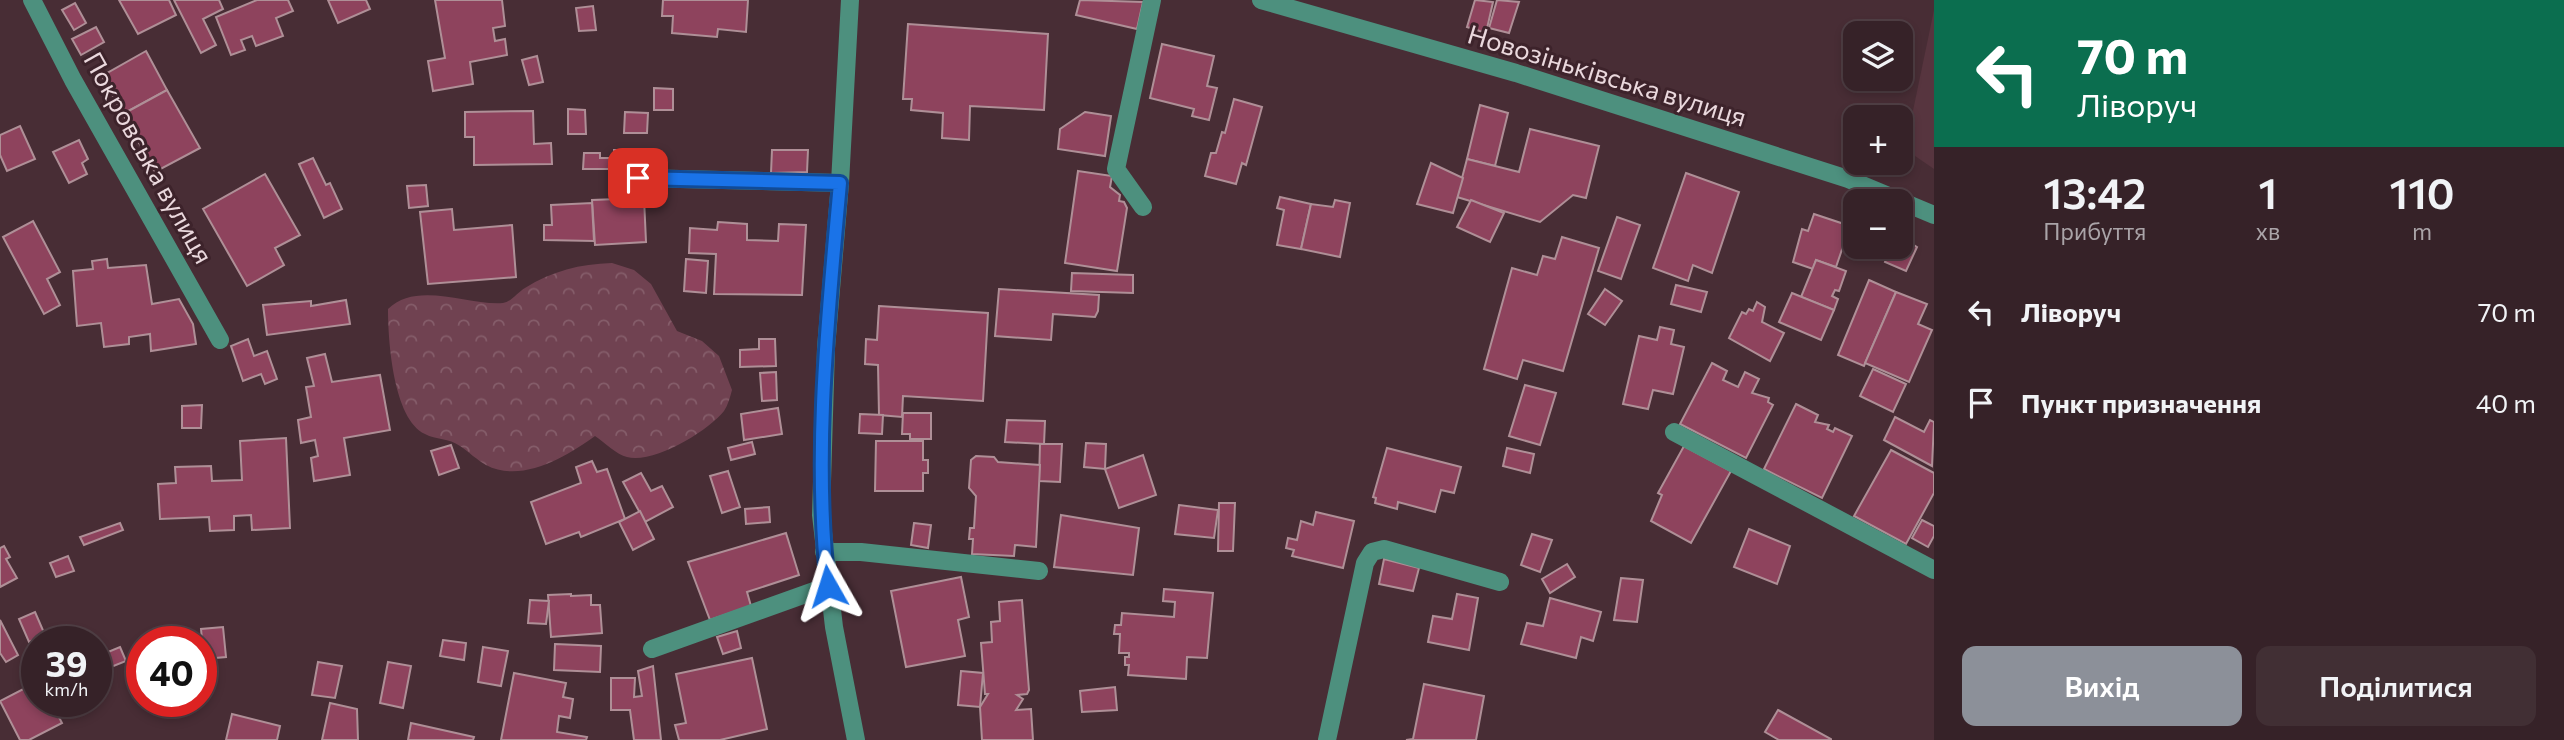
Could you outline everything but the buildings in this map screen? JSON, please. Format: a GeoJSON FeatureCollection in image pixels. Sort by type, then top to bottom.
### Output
{"type":"FeatureCollection","features":[{"type":"Feature","properties":{"kind":"street","name":"Покровська вулиця"},"geometry":{"type":"LineString","coordinates":[[32,0],[220,340]]}},
{"type":"Feature","properties":{"kind":"street"},"geometry":{"type":"LineString","coordinates":[[850,0],[840,183],[826,348],[821,515],[828,586],[856,740]]}},
{"type":"Feature","properties":{"kind":"street"},"geometry":{"type":"LineString","coordinates":[[1143,207],[1116,169],[1152,0]]}},
{"type":"Feature","properties":{"kind":"street","name":"Новозіньківська вулиця"},"geometry":{"type":"LineString","coordinates":[[1261,0],[1556,86],[1848,179],[1934,215]]}},
{"type":"Feature","properties":{"kind":"street"},"geometry":{"type":"LineString","coordinates":[[638,178],[840,183]]}},
{"type":"Feature","properties":{"kind":"street"},"geometry":{"type":"LineString","coordinates":[[1674,432],[1934,570]]}},
{"type":"Feature","properties":{"kind":"street"},"geometry":{"type":"LineString","coordinates":[[1327,740],[1365,563],[1372,552],[1384,549],[1500,582]]}},
{"type":"Feature","properties":{"kind":"street"},"geometry":{"type":"LineString","coordinates":[[824,552],[861,552],[1039,571]]}},
{"type":"Feature","properties":{"kind":"street"},"geometry":{"type":"LineString","coordinates":[[652,649],[828,586]]}},
{"type":"Feature","properties":{"kind":"shaded area"},"geometry":{"type":"Polygon","coordinates":[[[1934,10],[1934,169],[1913,155],[1913,111],[1934,10]]]}},
{"type":"Feature","properties":{"kind":"green space"},"geometry":{"type":"Polygon","coordinates":[[[612,263],[634,270],[651,284],[677,331],[702,341],[719,356],[732,390],[724,411],[706,428],[665,451],[638,458],[619,454],[595,436],[558,459],[544,465],[514,471],[486,465],[456,443],[429,436],[414,426],[399,396],[394,378],[388,309],[413,296],[428,295],[503,303],[535,282],[556,273],[612,263]]]}},
{"type":"Feature","properties":{"kind":"route"},"geometry":{"type":"LineString","coordinates":[[638,178],[840,183],[826,348],[821,515],[828,586]]}}]}
